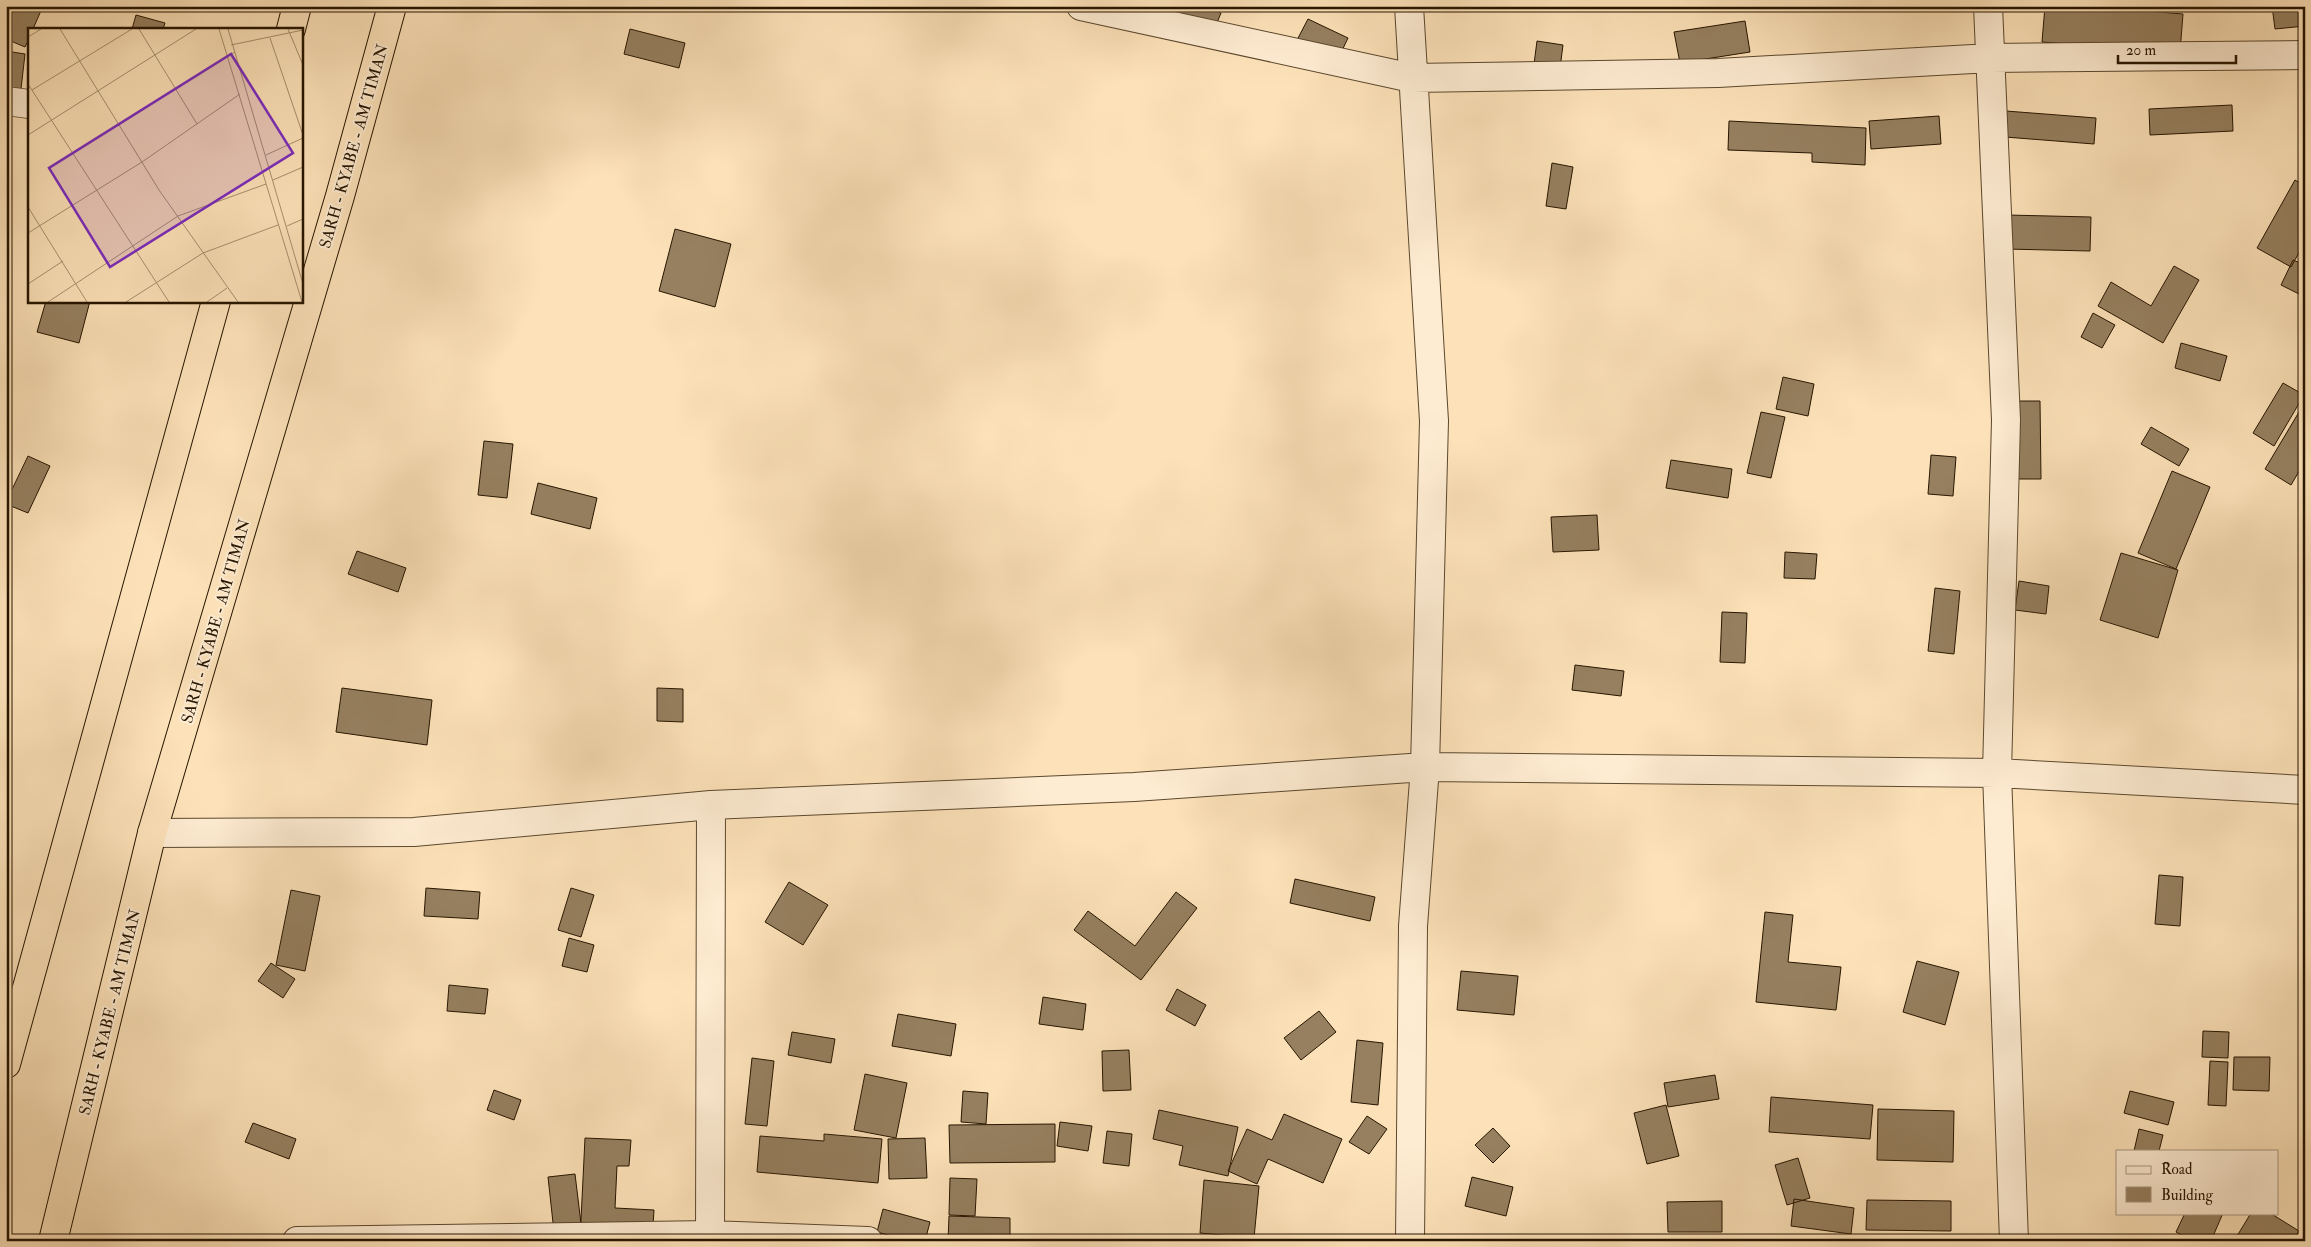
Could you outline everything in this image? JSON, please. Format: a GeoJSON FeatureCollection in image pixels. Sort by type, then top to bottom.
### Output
{"type":"FeatureCollection","features":[{"type":"Feature","properties":{"kind":"highway"},"geometry":{"type":"LineString","coordinates":[[291,28],[297,6]]}},
{"type":"Feature","properties":{"kind":"highway","name":"SARH - KYABE - AM TIMAN"},"geometry":{"type":"LineString","coordinates":[[53,1241],[152,833],[338,206],[392,6]]}},
{"type":"Feature","properties":{"kind":"highway"},"geometry":{"type":"LineString","coordinates":[[6,1064],[216,302]]}},
{"type":"Feature","properties":{"kind":"street"},"geometry":{"type":"LineString","coordinates":[[1082,6],[1412,78],[1718,73],[1991,58],[2305,55]]}},
{"type":"Feature","properties":{"kind":"street"},"geometry":{"type":"LineString","coordinates":[[1409,6],[1434,421],[1425,767],[1413,926],[1410,1241]]}},
{"type":"Feature","properties":{"kind":"street"},"geometry":{"type":"LineString","coordinates":[[1988,6],[2006,420],[1997,773],[2014,1241]]}},
{"type":"Feature","properties":{"kind":"street"},"geometry":{"type":"LineString","coordinates":[[6,101],[28,104]]}},
{"type":"Feature","properties":{"kind":"street"},"geometry":{"type":"LineString","coordinates":[[152,833],[414,832],[711,805],[1134,787],[1425,767],[1997,773],[2305,790]]}},
{"type":"Feature","properties":{"kind":"street"},"geometry":{"type":"LineString","coordinates":[[710,1238],[711,805]]}},
{"type":"Feature","properties":{"kind":"street"},"geometry":{"type":"LineString","coordinates":[[297,1241],[710,1238],[868,1241]]}},
{"type":"Feature","properties":{"kind":"building"},"geometry":{"type":"Polygon","coordinates":[[[11,6],[43,6],[33,28],[28,28],[28,41],[25,47],[6,39],[6,18],[11,6]]]}},
{"type":"Feature","properties":{"kind":"building"},"geometry":{"type":"Polygon","coordinates":[[[1156,6],[1205,6],[1221,13],[1214,30],[1156,6]]]}},
{"type":"Feature","properties":{"kind":"building"},"geometry":{"type":"Polygon","coordinates":[[[2045,6],[2087,6],[2183,14],[2180,52],[2042,42],[2045,6]]]}},
{"type":"Feature","properties":{"kind":"building"},"geometry":{"type":"Polygon","coordinates":[[[2272,6],[2304,6],[2305,26],[2275,29],[2272,6]]]}},
{"type":"Feature","properties":{"kind":"building"},"geometry":{"type":"Polygon","coordinates":[[[136,15],[165,23],[163,28],[132,28],[136,15]]]}},
{"type":"Feature","properties":{"kind":"building"},"geometry":{"type":"Polygon","coordinates":[[[1308,19],[1348,38],[1338,59],[1297,40],[1308,19]]]}},
{"type":"Feature","properties":{"kind":"building"},"geometry":{"type":"Polygon","coordinates":[[[1745,21],[1750,52],[1680,63],[1674,32],[1745,21]]]}},
{"type":"Feature","properties":{"kind":"building"},"geometry":{"type":"Polygon","coordinates":[[[630,29],[685,43],[679,68],[624,54],[630,29]]]}},
{"type":"Feature","properties":{"kind":"building"},"geometry":{"type":"Polygon","coordinates":[[[1537,41],[1563,45],[1560,68],[1534,64],[1537,41]]]}},
{"type":"Feature","properties":{"kind":"building"},"geometry":{"type":"Polygon","coordinates":[[[6,51],[25,54],[21,89],[6,87],[6,51]]]}},
{"type":"Feature","properties":{"kind":"building"},"geometry":{"type":"Polygon","coordinates":[[[2232,105],[2233,131],[2150,135],[2149,109],[2232,105]]]}},
{"type":"Feature","properties":{"kind":"building"},"geometry":{"type":"Polygon","coordinates":[[[2006,111],[2096,118],[2094,144],[2005,137],[2006,111]]]}},
{"type":"Feature","properties":{"kind":"building"},"geometry":{"type":"Polygon","coordinates":[[[1939,116],[1941,144],[1871,149],[1869,121],[1939,116]]]}},
{"type":"Feature","properties":{"kind":"building"},"geometry":{"type":"Polygon","coordinates":[[[1729,121],[1866,128],[1865,165],[1812,162],[1812,153],[1728,150],[1729,121]]]}},
{"type":"Feature","properties":{"kind":"building"},"geometry":{"type":"Polygon","coordinates":[[[1552,163],[1573,167],[1566,209],[1546,206],[1552,163]]]}},
{"type":"Feature","properties":{"kind":"building"},"geometry":{"type":"Polygon","coordinates":[[[2295,180],[2305,186],[2305,242],[2291,267],[2257,248],[2295,180]]]}},
{"type":"Feature","properties":{"kind":"building"},"geometry":{"type":"Polygon","coordinates":[[[2007,215],[2091,217],[2090,251],[2006,249],[2007,215]]]}},
{"type":"Feature","properties":{"kind":"building"},"geometry":{"type":"Polygon","coordinates":[[[675,229],[731,244],[715,307],[659,291],[675,229]]]}},
{"type":"Feature","properties":{"kind":"building"},"geometry":{"type":"Polygon","coordinates":[[[2293,260],[2305,265],[2305,297],[2281,285],[2293,260]]]}},
{"type":"Feature","properties":{"kind":"building"},"geometry":{"type":"Polygon","coordinates":[[[2174,266],[2199,280],[2163,343],[2098,306],[2111,282],[2151,306],[2174,266]]]}},
{"type":"Feature","properties":{"kind":"building"},"geometry":{"type":"Polygon","coordinates":[[[46,302],[90,302],[79,343],[37,332],[46,302]]]}},
{"type":"Feature","properties":{"kind":"building"},"geometry":{"type":"Polygon","coordinates":[[[2093,313],[2115,325],[2102,348],[2081,337],[2093,313]]]}},
{"type":"Feature","properties":{"kind":"building"},"geometry":{"type":"Polygon","coordinates":[[[2181,343],[2227,356],[2220,381],[2175,368],[2181,343]]]}},
{"type":"Feature","properties":{"kind":"building"},"geometry":{"type":"Polygon","coordinates":[[[1783,377],[1814,384],[1808,416],[1776,409],[1783,377]]]}},
{"type":"Feature","properties":{"kind":"building"},"geometry":{"type":"Polygon","coordinates":[[[2283,383],[2304,395],[2274,446],[2253,433],[2283,383]]]}},
{"type":"Feature","properties":{"kind":"building"},"geometry":{"type":"Polygon","coordinates":[[[2016,401],[2040,401],[2041,479],[2016,479],[2016,401]]]}},
{"type":"Feature","properties":{"kind":"building"},"geometry":{"type":"Polygon","coordinates":[[[2305,402],[2305,461],[2291,485],[2265,469],[2305,402]]]}},
{"type":"Feature","properties":{"kind":"building"},"geometry":{"type":"Polygon","coordinates":[[[1761,412],[1785,417],[1771,478],[1747,473],[1761,412]]]}},
{"type":"Feature","properties":{"kind":"building"},"geometry":{"type":"Polygon","coordinates":[[[2151,427],[2189,449],[2179,466],[2141,444],[2151,427]]]}},
{"type":"Feature","properties":{"kind":"building"},"geometry":{"type":"Polygon","coordinates":[[[484,441],[513,444],[507,498],[478,495],[484,441]]]}},
{"type":"Feature","properties":{"kind":"building"},"geometry":{"type":"Polygon","coordinates":[[[1931,455],[1956,457],[1953,496],[1928,494],[1931,455]]]}},
{"type":"Feature","properties":{"kind":"building"},"geometry":{"type":"Polygon","coordinates":[[[28,456],[50,466],[28,513],[6,504],[6,502],[28,456]]]}},
{"type":"Feature","properties":{"kind":"building"},"geometry":{"type":"Polygon","coordinates":[[[1671,460],[1732,469],[1728,498],[1666,488],[1671,460]]]}},
{"type":"Feature","properties":{"kind":"building"},"geometry":{"type":"Polygon","coordinates":[[[2172,471],[2210,487],[2176,569],[2138,553],[2172,471]]]}},
{"type":"Feature","properties":{"kind":"building"},"geometry":{"type":"Polygon","coordinates":[[[538,483],[597,498],[590,529],[531,514],[538,483]]]}},
{"type":"Feature","properties":{"kind":"building"},"geometry":{"type":"Polygon","coordinates":[[[1597,515],[1599,550],[1553,552],[1551,517],[1597,515]]]}},
{"type":"Feature","properties":{"kind":"building"},"geometry":{"type":"Polygon","coordinates":[[[357,551],[406,568],[398,592],[348,574],[357,551]]]}},
{"type":"Feature","properties":{"kind":"building"},"geometry":{"type":"Polygon","coordinates":[[[1785,552],[1817,554],[1815,579],[1784,578],[1785,552]]]}},
{"type":"Feature","properties":{"kind":"building"},"geometry":{"type":"Polygon","coordinates":[[[2121,553],[2178,570],[2158,638],[2100,620],[2121,553]]]}},
{"type":"Feature","properties":{"kind":"building"},"geometry":{"type":"Polygon","coordinates":[[[2019,581],[2049,586],[2046,614],[2015,610],[2019,581]]]}},
{"type":"Feature","properties":{"kind":"building"},"geometry":{"type":"Polygon","coordinates":[[[1935,588],[1960,591],[1954,654],[1928,651],[1935,588]]]}},
{"type":"Feature","properties":{"kind":"building"},"geometry":{"type":"Polygon","coordinates":[[[1722,612],[1747,613],[1745,663],[1720,662],[1722,612]]]}},
{"type":"Feature","properties":{"kind":"building"},"geometry":{"type":"Polygon","coordinates":[[[1575,665],[1624,671],[1621,696],[1572,690],[1575,665]]]}},
{"type":"Feature","properties":{"kind":"building"},"geometry":{"type":"Polygon","coordinates":[[[342,688],[432,700],[427,745],[336,732],[342,688]]]}},
{"type":"Feature","properties":{"kind":"building"},"geometry":{"type":"Polygon","coordinates":[[[657,688],[683,689],[683,722],[657,721],[657,688]]]}},
{"type":"Feature","properties":{"kind":"building"},"geometry":{"type":"Polygon","coordinates":[[[2159,875],[2183,877],[2180,926],[2155,924],[2159,875]]]}},
{"type":"Feature","properties":{"kind":"building"},"geometry":{"type":"Polygon","coordinates":[[[1295,879],[1375,897],[1370,921],[1290,903],[1295,879]]]}},
{"type":"Feature","properties":{"kind":"building"},"geometry":{"type":"Polygon","coordinates":[[[789,882],[828,905],[803,945],[765,922],[789,882]]]}},
{"type":"Feature","properties":{"kind":"building"},"geometry":{"type":"Polygon","coordinates":[[[426,888],[480,892],[478,919],[424,916],[426,888]]]}},
{"type":"Feature","properties":{"kind":"building"},"geometry":{"type":"Polygon","coordinates":[[[571,888],[594,895],[581,937],[558,930],[571,888]]]}},
{"type":"Feature","properties":{"kind":"building"},"geometry":{"type":"Polygon","coordinates":[[[291,890],[320,896],[305,971],[276,965],[291,890]]]}},
{"type":"Feature","properties":{"kind":"building"},"geometry":{"type":"Polygon","coordinates":[[[1176,892],[1197,908],[1141,980],[1074,930],[1088,911],[1135,946],[1176,892]]]}},
{"type":"Feature","properties":{"kind":"building"},"geometry":{"type":"Polygon","coordinates":[[[1765,912],[1793,915],[1788,962],[1841,967],[1836,1010],[1756,1002],[1765,912]]]}},
{"type":"Feature","properties":{"kind":"building"},"geometry":{"type":"Polygon","coordinates":[[[569,938],[594,945],[587,972],[562,966],[569,938]]]}},
{"type":"Feature","properties":{"kind":"building"},"geometry":{"type":"Polygon","coordinates":[[[1917,961],[1959,972],[1945,1025],[1903,1012],[1917,961]]]}},
{"type":"Feature","properties":{"kind":"building"},"geometry":{"type":"Polygon","coordinates":[[[271,963],[295,979],[283,998],[258,981],[271,963]]]}},
{"type":"Feature","properties":{"kind":"building"},"geometry":{"type":"Polygon","coordinates":[[[1461,971],[1518,976],[1514,1015],[1457,1010],[1461,971]]]}},
{"type":"Feature","properties":{"kind":"building"},"geometry":{"type":"Polygon","coordinates":[[[449,985],[488,989],[485,1014],[447,1011],[449,985]]]}},
{"type":"Feature","properties":{"kind":"building"},"geometry":{"type":"Polygon","coordinates":[[[1177,989],[1206,1005],[1195,1026],[1166,1010],[1177,989]]]}},
{"type":"Feature","properties":{"kind":"building"},"geometry":{"type":"Polygon","coordinates":[[[1043,997],[1086,1004],[1083,1030],[1039,1024],[1043,997]]]}},
{"type":"Feature","properties":{"kind":"building"},"geometry":{"type":"Polygon","coordinates":[[[1319,1011],[1336,1032],[1301,1060],[1284,1038],[1319,1011]]]}},
{"type":"Feature","properties":{"kind":"building"},"geometry":{"type":"Polygon","coordinates":[[[898,1014],[956,1024],[951,1056],[892,1046],[898,1014]]]}},
{"type":"Feature","properties":{"kind":"building"},"geometry":{"type":"Polygon","coordinates":[[[2203,1031],[2229,1032],[2228,1058],[2202,1057],[2203,1031]]]}},
{"type":"Feature","properties":{"kind":"building"},"geometry":{"type":"Polygon","coordinates":[[[792,1032],[835,1039],[831,1063],[788,1055],[792,1032]]]}},
{"type":"Feature","properties":{"kind":"building"},"geometry":{"type":"Polygon","coordinates":[[[1357,1040],[1383,1043],[1378,1105],[1351,1102],[1357,1040]]]}},
{"type":"Feature","properties":{"kind":"building"},"geometry":{"type":"Polygon","coordinates":[[[1129,1050],[1131,1090],[1103,1091],[1102,1051],[1129,1050]]]}},
{"type":"Feature","properties":{"kind":"building"},"geometry":{"type":"Polygon","coordinates":[[[2234,1057],[2270,1057],[2269,1091],[2233,1090],[2234,1057]]]}},
{"type":"Feature","properties":{"kind":"building"},"geometry":{"type":"Polygon","coordinates":[[[752,1058],[774,1061],[767,1126],[745,1124],[752,1058]]]}},
{"type":"Feature","properties":{"kind":"building"},"geometry":{"type":"Polygon","coordinates":[[[2210,1061],[2228,1062],[2226,1106],[2208,1105],[2210,1061]]]}},
{"type":"Feature","properties":{"kind":"building"},"geometry":{"type":"Polygon","coordinates":[[[865,1074],[907,1083],[896,1138],[854,1130],[865,1074]]]}},
{"type":"Feature","properties":{"kind":"building"},"geometry":{"type":"Polygon","coordinates":[[[1715,1075],[1719,1099],[1668,1107],[1664,1083],[1715,1075]]]}},
{"type":"Feature","properties":{"kind":"building"},"geometry":{"type":"Polygon","coordinates":[[[494,1090],[521,1100],[514,1120],[487,1110],[494,1090]]]}},
{"type":"Feature","properties":{"kind":"building"},"geometry":{"type":"Polygon","coordinates":[[[963,1091],[988,1093],[986,1124],[961,1122],[963,1091]]]}},
{"type":"Feature","properties":{"kind":"building"},"geometry":{"type":"Polygon","coordinates":[[[2130,1091],[2174,1102],[2168,1125],[2124,1113],[2130,1091]]]}},
{"type":"Feature","properties":{"kind":"building"},"geometry":{"type":"Polygon","coordinates":[[[1771,1097],[1873,1105],[1870,1139],[1769,1132],[1771,1097]]]}},
{"type":"Feature","properties":{"kind":"building"},"geometry":{"type":"Polygon","coordinates":[[[1666,1105],[1679,1156],[1647,1164],[1634,1113],[1666,1105]]]}},
{"type":"Feature","properties":{"kind":"building"},"geometry":{"type":"Polygon","coordinates":[[[1878,1109],[1954,1111],[1953,1162],[1877,1160],[1878,1109]]]}},
{"type":"Feature","properties":{"kind":"building"},"geometry":{"type":"Polygon","coordinates":[[[1159,1110],[1238,1127],[1228,1176],[1179,1165],[1183,1146],[1153,1139],[1159,1110]]]}},
{"type":"Feature","properties":{"kind":"building"},"geometry":{"type":"Polygon","coordinates":[[[1284,1114],[1342,1139],[1323,1183],[1268,1159],[1257,1184],[1228,1171],[1247,1129],[1272,1140],[1284,1114]]]}},
{"type":"Feature","properties":{"kind":"building"},"geometry":{"type":"Polygon","coordinates":[[[1367,1116],[1387,1129],[1369,1154],[1349,1142],[1367,1116]]]}},
{"type":"Feature","properties":{"kind":"building"},"geometry":{"type":"Polygon","coordinates":[[[1060,1122],[1092,1126],[1088,1151],[1057,1146],[1060,1122]]]}},
{"type":"Feature","properties":{"kind":"building"},"geometry":{"type":"Polygon","coordinates":[[[253,1123],[296,1139],[289,1159],[245,1142],[253,1123]]]}},
{"type":"Feature","properties":{"kind":"building"},"geometry":{"type":"Polygon","coordinates":[[[1055,1124],[1055,1162],[950,1163],[949,1125],[1055,1124]]]}},
{"type":"Feature","properties":{"kind":"building"},"geometry":{"type":"Polygon","coordinates":[[[1493,1128],[1510,1146],[1493,1163],[1475,1145],[1493,1128]]]}},
{"type":"Feature","properties":{"kind":"building"},"geometry":{"type":"Polygon","coordinates":[[[2139,1129],[2163,1135],[2159,1150],[2134,1150],[2139,1129]]]}},
{"type":"Feature","properties":{"kind":"building"},"geometry":{"type":"Polygon","coordinates":[[[1107,1131],[1132,1134],[1129,1166],[1103,1163],[1107,1131]]]}},
{"type":"Feature","properties":{"kind":"building"},"geometry":{"type":"Polygon","coordinates":[[[824,1134],[882,1139],[878,1183],[757,1172],[760,1136],[824,1141],[824,1134]]]}},
{"type":"Feature","properties":{"kind":"building"},"geometry":{"type":"Polygon","coordinates":[[[585,1138],[631,1140],[629,1166],[617,1166],[615,1208],[654,1210],[652,1241],[580,1240],[585,1138]]]}},
{"type":"Feature","properties":{"kind":"building"},"geometry":{"type":"Polygon","coordinates":[[[925,1138],[927,1178],[889,1179],[888,1139],[925,1138]]]}},
{"type":"Feature","properties":{"kind":"building"},"geometry":{"type":"Polygon","coordinates":[[[1798,1158],[1810,1198],[1787,1205],[1775,1165],[1798,1158]]]}},
{"type":"Feature","properties":{"kind":"building"},"geometry":{"type":"Polygon","coordinates":[[[575,1174],[583,1240],[555,1241],[548,1177],[575,1174]]]}},
{"type":"Feature","properties":{"kind":"building"},"geometry":{"type":"Polygon","coordinates":[[[1472,1177],[1513,1187],[1506,1216],[1465,1206],[1472,1177]]]}},
{"type":"Feature","properties":{"kind":"building"},"geometry":{"type":"Polygon","coordinates":[[[950,1178],[977,1179],[975,1216],[949,1215],[950,1178]]]}},
{"type":"Feature","properties":{"kind":"building"},"geometry":{"type":"Polygon","coordinates":[[[1204,1180],[1259,1186],[1254,1238],[1200,1233],[1204,1180]]]}},
{"type":"Feature","properties":{"kind":"building"},"geometry":{"type":"Polygon","coordinates":[[[1794,1199],[1854,1208],[1851,1234],[1791,1226],[1794,1199]]]}},
{"type":"Feature","properties":{"kind":"building"},"geometry":{"type":"Polygon","coordinates":[[[1867,1200],[1951,1201],[1951,1231],[1866,1230],[1867,1200]]]}},
{"type":"Feature","properties":{"kind":"building"},"geometry":{"type":"Polygon","coordinates":[[[1722,1201],[1722,1232],[1668,1232],[1667,1202],[1722,1201]]]}},
{"type":"Feature","properties":{"kind":"building"},"geometry":{"type":"Polygon","coordinates":[[[883,1209],[930,1222],[925,1241],[910,1241],[877,1232],[883,1209]]]}},
{"type":"Feature","properties":{"kind":"building"},"geometry":{"type":"Polygon","coordinates":[[[2185,1214],[2223,1214],[2211,1241],[2193,1241],[2176,1232],[2185,1214]]]}},
{"type":"Feature","properties":{"kind":"building"},"geometry":{"type":"Polygon","coordinates":[[[2250,1214],[2272,1214],[2299,1231],[2293,1241],[2245,1241],[2237,1236],[2250,1214]]]}},
{"type":"Feature","properties":{"kind":"building"},"geometry":{"type":"Polygon","coordinates":[[[949,1216],[1010,1218],[1010,1241],[948,1241],[949,1216]]]}}]}
